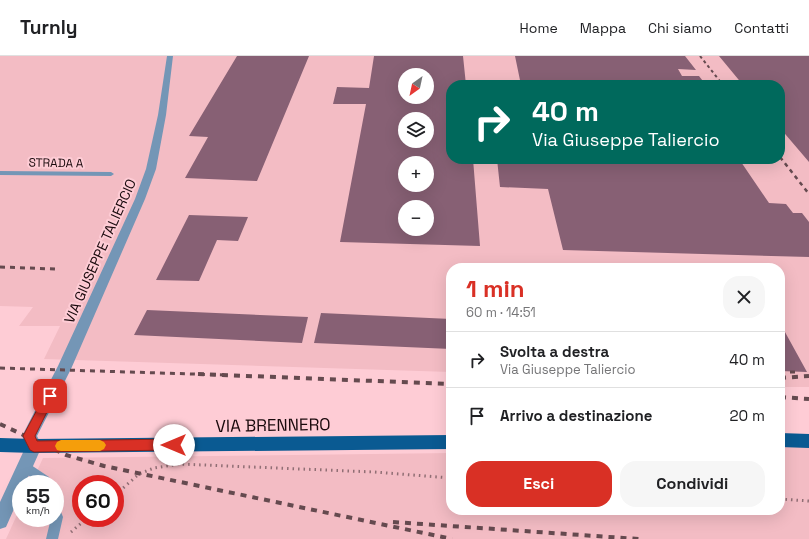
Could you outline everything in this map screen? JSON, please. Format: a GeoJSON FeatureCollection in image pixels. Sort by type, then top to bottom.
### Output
{"type":"FeatureCollection","features":[{"type":"Feature","properties":{"kind":"main road"},"geometry":{"type":"LineString","coordinates":[[785,440],[809,440]]}},
{"type":"Feature","properties":{"kind":"main road","name":"VIA BRENNERO"},"geometry":{"type":"LineString","coordinates":[[0,445],[34,446],[446,442]]}},
{"type":"Feature","properties":{"kind":"street","name":"VIA GIUSEPPE TALIERCIO"},"geometry":{"type":"LineString","coordinates":[[34,446],[29,436],[64,369],[152,169],[162,115],[170,56]]}},
{"type":"Feature","properties":{"kind":"street"},"geometry":{"type":"LineString","coordinates":[[0,521],[34,446]]}},
{"type":"Feature","properties":{"kind":"lane","name":"STRADA A"},"geometry":{"type":"LineString","coordinates":[[0,173],[111,174]]}},
{"type":"Feature","properties":{"kind":"lane"},"geometry":{"type":"LineString","coordinates":[[25,466],[37,475]]}},
{"type":"Feature","properties":{"kind":"lane"},"geometry":{"type":"LineString","coordinates":[[52,539],[55,527]]}},
{"type":"Feature","properties":{"kind":"path"},"geometry":{"type":"LineString","coordinates":[[124,486],[139,474],[154,468],[179,464],[374,472],[446,478]]}},
{"type":"Feature","properties":{"kind":"path"},"geometry":{"type":"LineString","coordinates":[[785,499],[809,501]]}},
{"type":"Feature","properties":{"kind":"path"},"geometry":{"type":"LineString","coordinates":[[68,535],[77,527]]}},
{"type":"Feature","properties":{"kind":"shaded area"},"geometry":{"type":"Polygon","coordinates":[[[0,56],[809,56],[809,387],[785,387],[785,263],[446,263],[446,372],[44,359],[60,326],[19,326],[33,307],[0,306],[0,56]]]}},
{"type":"Feature","properties":{"kind":"shaded area"},"geometry":{"type":"Polygon","coordinates":[[[809,445],[809,539],[6,539],[12,526],[64,527],[64,475],[35,475],[43,458],[446,453],[446,515],[785,515],[785,446],[809,445]]]}},
{"type":"Feature","properties":{"kind":"building"},"geometry":{"type":"Polygon","coordinates":[[[237,56],[309,56],[257,181],[185,178],[208,137],[189,136],[237,56]]]}},
{"type":"Feature","properties":{"kind":"building"},"geometry":{"type":"Polygon","coordinates":[[[374,56],[463,56],[465,80],[446,80],[446,164],[473,164],[480,246],[340,242],[366,104],[333,104],[337,87],[369,88],[374,56]]]}},
{"type":"Feature","properties":{"kind":"building"},"geometry":{"type":"Polygon","coordinates":[[[515,56],[685,56],[696,70],[678,69],[682,76],[699,76],[702,80],[520,80],[515,56]]]}},
{"type":"Feature","properties":{"kind":"building"},"geometry":{"type":"Polygon","coordinates":[[[719,56],[809,56],[809,162],[785,134],[785,80],[739,80],[719,56]]]}},
{"type":"Feature","properties":{"kind":"building"},"geometry":{"type":"Polygon","coordinates":[[[498,164],[742,164],[769,203],[786,204],[793,213],[802,213],[809,222],[809,257],[563,250],[548,189],[500,187],[498,164]]]}},
{"type":"Feature","properties":{"kind":"building"},"geometry":{"type":"Polygon","coordinates":[[[189,215],[248,217],[238,241],[217,240],[199,281],[156,280],[189,215]]]}},
{"type":"Feature","properties":{"kind":"building"},"geometry":{"type":"Polygon","coordinates":[[[147,310],[308,317],[302,343],[134,335],[147,310]]]}},
{"type":"Feature","properties":{"kind":"building"},"geometry":{"type":"Polygon","coordinates":[[[321,313],[446,319],[446,349],[314,343],[321,313]]]}},
{"type":"Feature","properties":{"kind":"building"},"geometry":{"type":"Polygon","coordinates":[[[785,332],[807,372],[785,371],[785,332]]]}},
{"type":"Feature","properties":{"kind":"railway"},"geometry":{"type":"LineString","coordinates":[[700,56],[719,80]]}},
{"type":"Feature","properties":{"kind":"railway"},"geometry":{"type":"LineString","coordinates":[[785,163],[809,194]]}},
{"type":"Feature","properties":{"kind":"railway"},"geometry":{"type":"LineString","coordinates":[[0,267],[55,269]]}},
{"type":"Feature","properties":{"kind":"railway"},"geometry":{"type":"LineString","coordinates":[[0,368],[221,375]]}},
{"type":"Feature","properties":{"kind":"railway"},"geometry":{"type":"LineString","coordinates":[[785,372],[798,372]]}},
{"type":"Feature","properties":{"kind":"railway"},"geometry":{"type":"LineString","coordinates":[[198,374],[221,375]]}},
{"type":"Feature","properties":{"kind":"railway"},"geometry":{"type":"LineString","coordinates":[[221,375],[446,384]]}},
{"type":"Feature","properties":{"kind":"railway"},"geometry":{"type":"LineString","coordinates":[[785,378],[809,376]]}},
{"type":"Feature","properties":{"kind":"railway"},"geometry":{"type":"LineString","coordinates":[[785,397],[809,399]]}},
{"type":"Feature","properties":{"kind":"railway"},"geometry":{"type":"LineString","coordinates":[[0,424],[66,455],[104,466],[452,539]]}},
{"type":"Feature","properties":{"kind":"railway"},"geometry":{"type":"LineString","coordinates":[[393,522],[639,539]]}},
{"type":"Feature","properties":{"kind":"slow traffic"},"geometry":{"type":"LineString","coordinates":[[61,446],[100,445]]}},
{"type":"Feature","properties":{"kind":"route"},"geometry":{"type":"LineString","coordinates":[[50,396],[29,436],[34,446],[174,445]]}}]}
